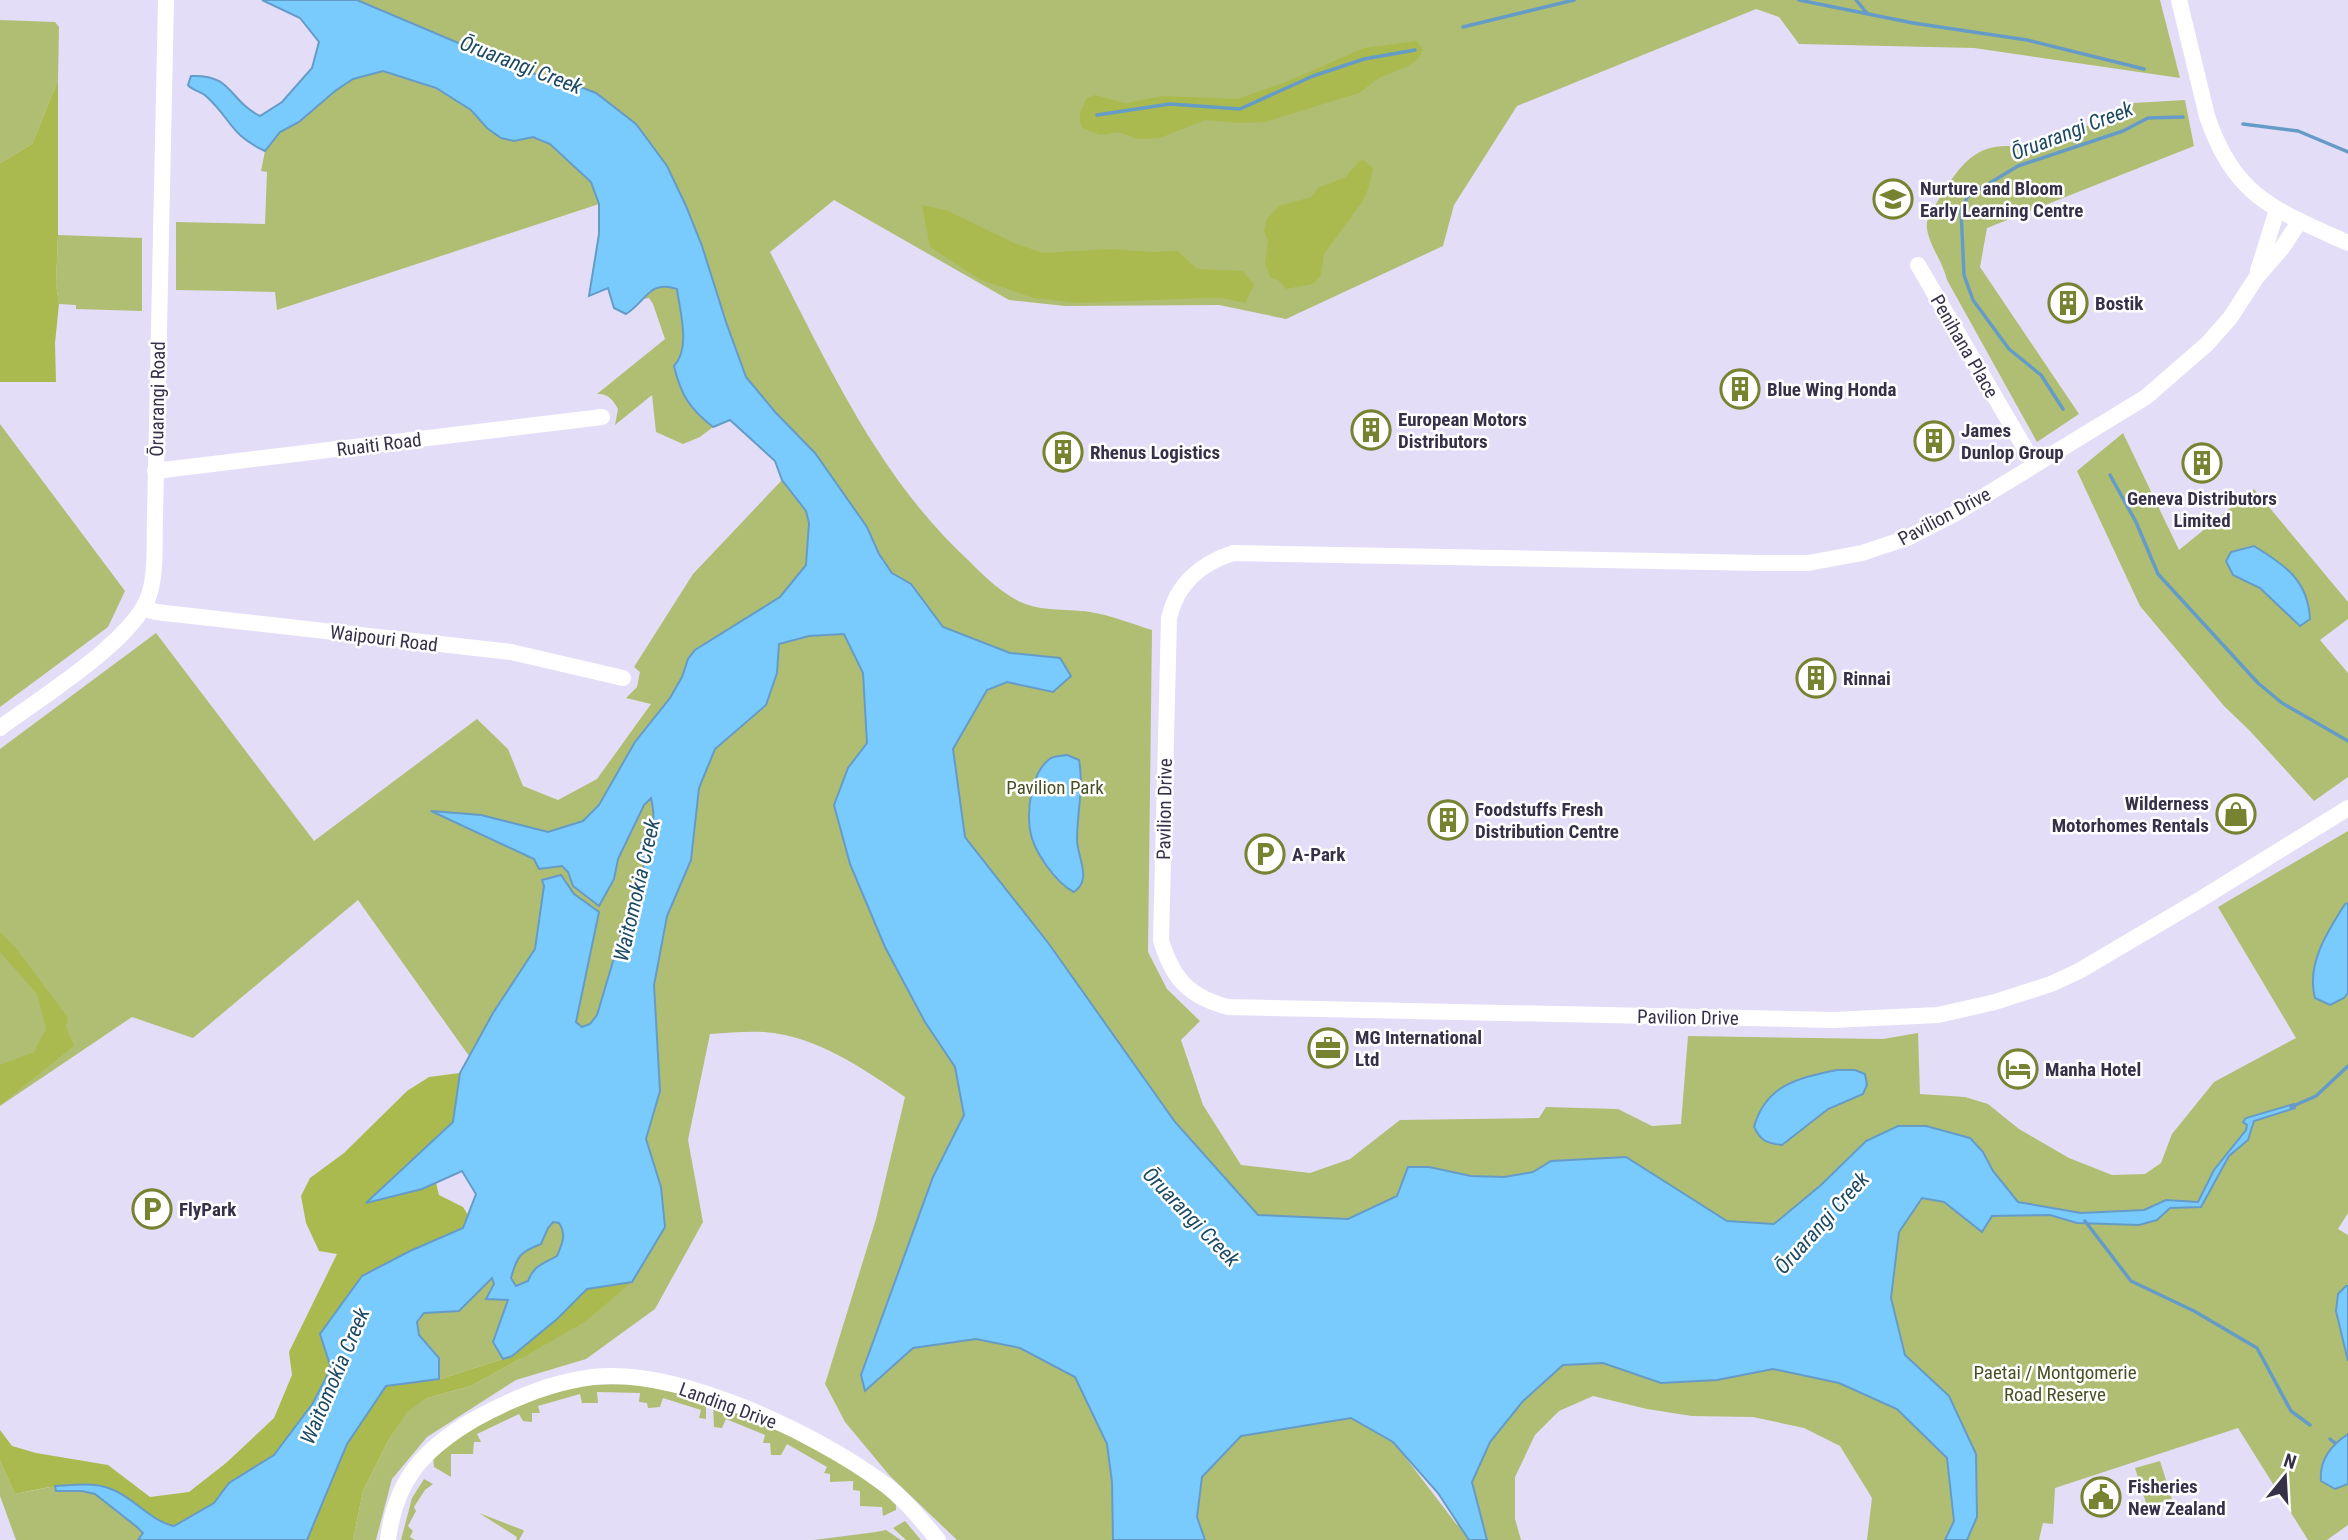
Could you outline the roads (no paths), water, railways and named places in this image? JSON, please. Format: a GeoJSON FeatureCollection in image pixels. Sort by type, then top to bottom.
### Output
{"type":"FeatureCollection","features":[{"type":"Feature","properties":{"kind":"street","name":"Ōruarangi Road"},"geometry":{"type":"LineString","coordinates":[[0,728],[109,646],[134,622],[150,592],[166,0]]}},
{"type":"Feature","properties":{"kind":"street"},"geometry":{"type":"LineString","coordinates":[[2179,0],[2213,132],[2238,176],[2260,199],[2277,210],[2348,243]]}},
{"type":"Feature","properties":{"kind":"street","name":"Pavilion Drive"},"geometry":{"type":"LineString","coordinates":[[2256,278],[2277,210]]}},
{"type":"Feature","properties":{"kind":"street","name":"Pavilion Drive"},"geometry":{"type":"LineString","coordinates":[[2299,222],[2282,248],[2256,278],[2230,318],[2207,344],[2146,397],[1958,512],[1908,538],[1862,553],[1808,563],[1233,553],[1202,566],[1178,591],[1169,618],[1161,940],[1174,973],[1184,985],[1209,1002],[1227,1007],[1833,1020],[1938,1014],[1995,1002],[2051,984],[2079,971],[2348,808]]}},
{"type":"Feature","properties":{"kind":"street","name":"Penihana Place"},"geometry":{"type":"LineString","coordinates":[[1918,265],[2034,464]]}},
{"type":"Feature","properties":{"kind":"street","name":"Ruaiti Road"},"geometry":{"type":"LineString","coordinates":[[155,471],[602,417]]}},
{"type":"Feature","properties":{"kind":"street","name":"Waipouri Road"},"geometry":{"type":"LineString","coordinates":[[143,608],[156,612],[512,652],[623,678]]}},
{"type":"Feature","properties":{"kind":"street","name":"Landing Drive"},"geometry":{"type":"LineString","coordinates":[[388,1540],[396,1505],[409,1476],[425,1454],[446,1436],[517,1399],[593,1377],[634,1378],[665,1383],[706,1394],[784,1425],[840,1455],[884,1483],[938,1540]]}},
{"type":"Feature","properties":{"kind":"water","name":"Waitomokia Creek"},"geometry":{"type":"Polygon","coordinates":[[[262,0],[357,0],[527,72],[565,81],[596,93],[636,124],[667,166],[686,206],[746,377],[815,453],[867,527],[879,554],[892,573],[911,584],[943,627],[1010,653],[1060,658],[1071,676],[1053,692],[1007,682],[987,690],[953,749],[965,837],[1049,944],[1175,1122],[1258,1215],[1348,1219],[1397,1196],[1408,1167],[1429,1167],[1471,1176],[1504,1177],[1533,1172],[1551,1161],[1626,1157],[1727,1221],[1774,1224],[1821,1185],[1866,1141],[1898,1126],[1926,1126],[1970,1138],[2018,1202],[2081,1213],[2144,1210],[2166,1200],[2198,1202],[2214,1170],[2246,1130],[2247,1125],[2243,1122],[2246,1118],[2294,1104],[2295,1108],[2254,1121],[2248,1140],[2229,1156],[2201,1207],[2170,1208],[2157,1220],[2139,1225],[2077,1223],[2050,1215],[1992,1216],[1982,1232],[1944,1202],[1922,1198],[1899,1232],[1891,1298],[1905,1355],[1949,1396],[1976,1454],[1977,1517],[1967,1540],[1945,1540],[1954,1521],[1947,1458],[1897,1409],[1839,1383],[1773,1369],[1717,1380],[1661,1383],[1603,1363],[1563,1365],[1523,1401],[1490,1442],[1472,1482],[1487,1540],[1469,1540],[1438,1493],[1393,1442],[1351,1418],[1241,1436],[1202,1477],[1197,1517],[1205,1540],[1113,1540],[1112,1482],[1107,1444],[1075,1377],[1020,1348],[976,1339],[913,1348],[865,1391],[861,1375],[933,1177],[964,1115],[955,1067],[925,1022],[885,947],[850,864],[834,805],[848,768],[867,743],[863,673],[844,634],[809,636],[779,644],[777,673],[766,705],[715,749],[699,788],[691,860],[667,916],[654,985],[660,1091],[646,1139],[661,1187],[665,1227],[632,1282],[587,1289],[557,1319],[512,1356],[503,1359],[493,1342],[508,1300],[486,1299],[494,1284],[492,1278],[459,1311],[424,1313],[417,1322],[419,1335],[439,1358],[439,1379],[386,1386],[347,1444],[307,1540],[138,1540],[143,1533],[95,1494],[56,1491],[55,1486],[91,1485],[111,1489],[157,1519],[174,1526],[214,1503],[229,1483],[274,1455],[313,1403],[331,1368],[320,1334],[362,1276],[463,1228],[476,1194],[462,1171],[422,1189],[366,1203],[453,1122],[460,1073],[493,1013],[535,949],[544,886],[542,880],[561,875],[574,894],[599,912],[576,1022],[582,1027],[590,1024],[597,1015],[626,918],[644,869],[641,843],[653,822],[651,798],[644,805],[618,859],[614,879],[599,906],[573,886],[568,872],[562,866],[539,869],[534,859],[431,811],[481,815],[548,832],[583,821],[599,805],[635,742],[670,698],[695,650],[780,597],[806,565],[809,523],[806,511],[782,480],[775,461],[730,420],[713,427],[698,414],[683,393],[674,366],[682,350],[683,340],[677,289],[654,289],[626,314],[614,308],[608,288],[589,296],[599,234],[599,204],[591,182],[550,144],[533,137],[514,141],[501,138],[487,128],[471,110],[436,88],[383,71],[353,79],[335,91],[299,122],[280,132],[265,151],[238,133],[207,97],[188,85],[191,76],[215,79],[260,116],[282,102],[312,68],[319,42],[300,18],[262,0]],[[553,1222],[541,1244],[524,1252],[518,1260],[511,1278],[516,1286],[528,1281],[536,1268],[557,1256],[563,1236],[559,1223],[553,1222]]]}},
{"type":"Feature","properties":{"kind":"water"},"geometry":{"type":"Polygon","coordinates":[[[2254,546],[2285,567],[2300,584],[2310,619],[2300,626],[2260,588],[2233,575],[2226,561],[2231,552],[2254,546]]]}},
{"type":"Feature","properties":{"kind":"water"},"geometry":{"type":"Polygon","coordinates":[[[1067,755],[1079,760],[1080,770],[1077,840],[1083,880],[1074,892],[1053,874],[1040,856],[1032,838],[1029,821],[1032,791],[1039,772],[1051,758],[1067,755]]]}},
{"type":"Feature","properties":{"kind":"water"},"geometry":{"type":"Polygon","coordinates":[[[2348,903],[2348,993],[2330,1005],[2315,998],[2313,973],[2325,937],[2348,903]]]}},
{"type":"Feature","properties":{"kind":"water"},"geometry":{"type":"Polygon","coordinates":[[[1837,1070],[1855,1070],[1865,1074],[1867,1085],[1863,1094],[1828,1109],[1782,1145],[1768,1142],[1759,1135],[1754,1127],[1759,1113],[1776,1092],[1797,1080],[1837,1070]]]}},
{"type":"Feature","properties":{"kind":"water"},"geometry":{"type":"Polygon","coordinates":[[[2346,1286],[2348,1361],[2336,1311],[2338,1294],[2346,1286]]]}},
{"type":"Feature","properties":{"kind":"water"},"geometry":{"type":"Polygon","coordinates":[[[2348,1434],[2348,1484],[2335,1489],[2321,1481],[2322,1466],[2331,1448],[2348,1434]]]}},
{"type":"Feature","properties":{"kind":"waterway"},"geometry":{"type":"LineString","coordinates":[[1463,27],[1574,0]]}},
{"type":"Feature","properties":{"kind":"waterway"},"geometry":{"type":"LineString","coordinates":[[1799,0],[1913,23],[2027,40],[2144,69]]}},
{"type":"Feature","properties":{"kind":"waterway"},"geometry":{"type":"LineString","coordinates":[[1856,0],[1866,12]]}},
{"type":"Feature","properties":{"kind":"waterway"},"geometry":{"type":"LineString","coordinates":[[1097,115],[1170,104],[1240,109],[1313,76],[1364,59],[1415,50]]}},
{"type":"Feature","properties":{"kind":"waterway","name":"Ōruarangi Creek"},"geometry":{"type":"LineString","coordinates":[[2063,409],[2041,375],[2009,349],[1973,300],[1964,275],[1961,210],[1968,196],[2018,166],[2123,131],[2148,118],[2183,117]]}},
{"type":"Feature","properties":{"kind":"waterway"},"geometry":{"type":"LineString","coordinates":[[2243,124],[2298,131],[2348,152]]}},
{"type":"Feature","properties":{"kind":"waterway","name":"Ōruarangi Creek"},"geometry":{"type":"LineString","coordinates":[[2110,475],[2136,522],[2158,574],[2258,683],[2282,703],[2348,741]]}},
{"type":"Feature","properties":{"kind":"waterway","name":"Ōruarangi Creek"},"geometry":{"type":"LineString","coordinates":[[2291,1107],[2316,1096],[2348,1066]]}},
{"type":"Feature","properties":{"kind":"waterway"},"geometry":{"type":"LineString","coordinates":[[2085,1221],[2131,1281],[2194,1311],[2257,1348],[2291,1411],[2310,1425]]}},
{"type":"Feature","properties":{"kind":"waterway"},"geometry":{"type":"LineString","coordinates":[[2330,1439],[2335,1443]]}},
{"type":"Feature","properties":{"kind":"place","name":"Nurture and Bloom Early Learning Centre"},"geometry":{"type":"Point","coordinates":[1893,199]}},
{"type":"Feature","properties":{"kind":"place","name":"Bostik"},"geometry":{"type":"Point","coordinates":[2068,303]}},
{"type":"Feature","properties":{"kind":"place","name":"Blue Wing Honda"},"geometry":{"type":"Point","coordinates":[1740,389]}},
{"type":"Feature","properties":{"kind":"place","name":"European Motors Distributors"},"geometry":{"type":"Point","coordinates":[1371,430]}},
{"type":"Feature","properties":{"kind":"place","name":"James Dunlop Group"},"geometry":{"type":"Point","coordinates":[1934,441]}},
{"type":"Feature","properties":{"kind":"place","name":"Rhenus Logistics"},"geometry":{"type":"Point","coordinates":[1063,452]}},
{"type":"Feature","properties":{"kind":"place","name":"Geneva Distributors Limited"},"geometry":{"type":"Point","coordinates":[2202,463]}},
{"type":"Feature","properties":{"kind":"place","name":"Rinnai"},"geometry":{"type":"Point","coordinates":[1816,678]}},
{"type":"Feature","properties":{"kind":"place","name":"Wilderness Motorhomes Rentals"},"geometry":{"type":"Point","coordinates":[2236,814]}},
{"type":"Feature","properties":{"kind":"place","name":"Foodstuffs Fresh Distribution Centre"},"geometry":{"type":"Point","coordinates":[1448,820]}},
{"type":"Feature","properties":{"kind":"place","name":"A-Park"},"geometry":{"type":"Point","coordinates":[1265,854]}},
{"type":"Feature","properties":{"kind":"place","name":"MG International Ltd"},"geometry":{"type":"Point","coordinates":[1328,1048]}},
{"type":"Feature","properties":{"kind":"place","name":"Manha Hotel"},"geometry":{"type":"Point","coordinates":[2018,1069]}},
{"type":"Feature","properties":{"kind":"place","name":"FlyPark"},"geometry":{"type":"Point","coordinates":[152,1209]}},
{"type":"Feature","properties":{"kind":"place","name":"Fisheries New Zealand"},"geometry":{"type":"Point","coordinates":[2101,1497]}},
{"type":"Feature","properties":{"kind":"park label","name":"Pavilion Park"},"geometry":{"type":"Point","coordinates":[1055,787]}},
{"type":"Feature","properties":{"kind":"park label","name":"Paetai / Montgomerie Road Reserve"},"geometry":{"type":"Point","coordinates":[2055,1383]}}]}
